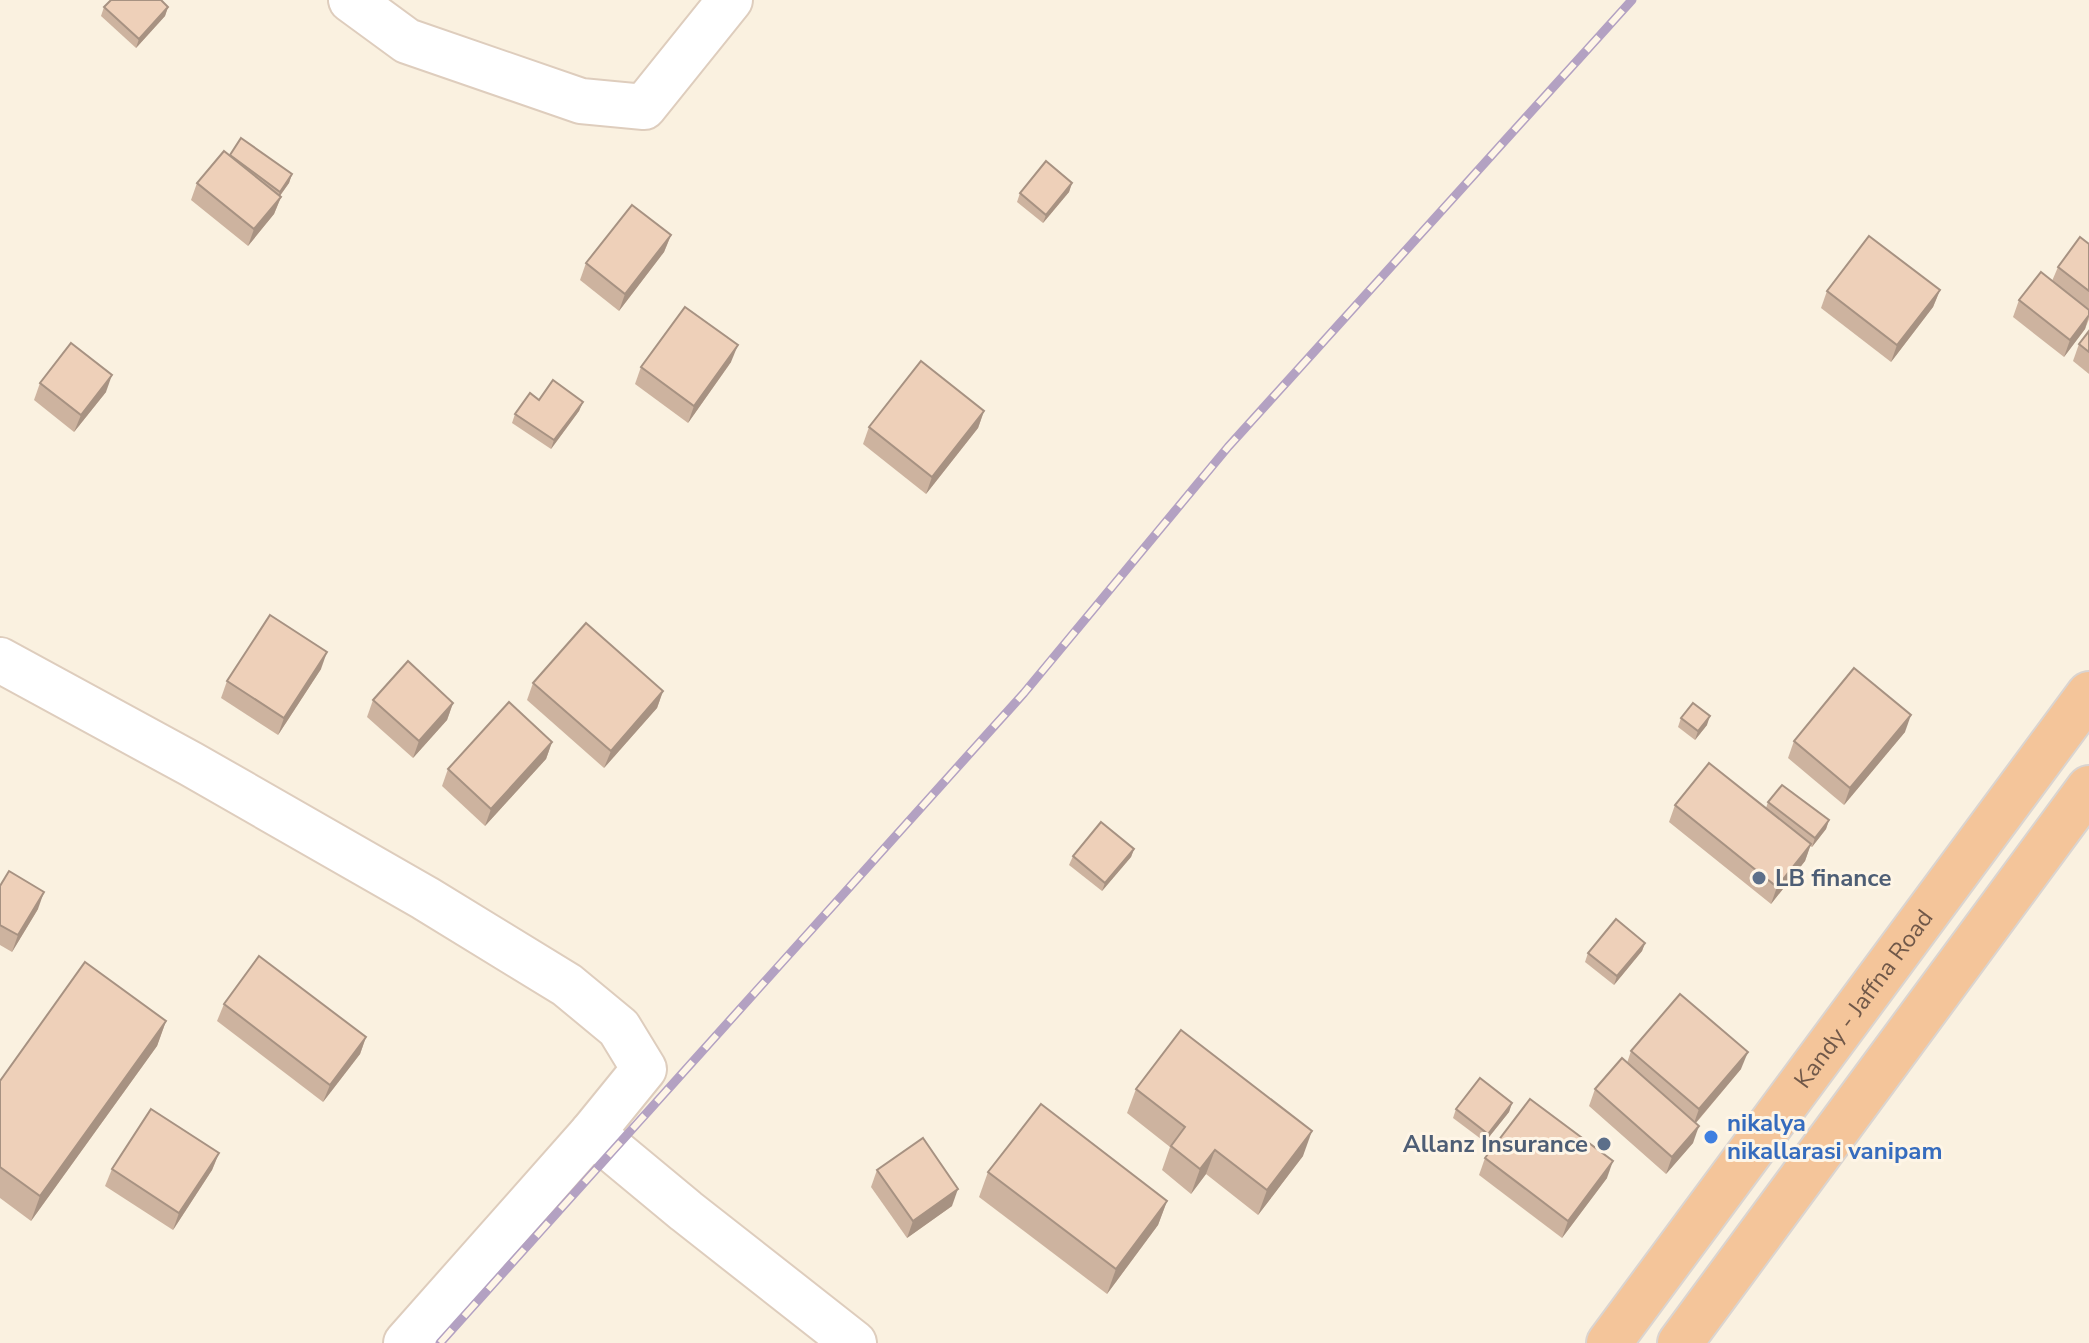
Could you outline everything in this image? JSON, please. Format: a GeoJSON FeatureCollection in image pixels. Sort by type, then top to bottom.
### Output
{"type":"FeatureCollection","features":[{"type":"Feature","properties":{"kind":"highway","name":"Kandy - Jaffna Road"},"geometry":{"type":"LineString","coordinates":[[1609,1343],[2089,694]]}},
{"type":"Feature","properties":{"kind":"highway"},"geometry":{"type":"LineString","coordinates":[[1680,1343],[2089,788]]}},
{"type":"Feature","properties":{"kind":"street"},"geometry":{"type":"LineString","coordinates":[[351,0],[407,41],[581,101],[644,107],[730,0]]}},
{"type":"Feature","properties":{"kind":"street"},"geometry":{"type":"LineString","coordinates":[[0,660],[191,764],[397,882],[567,985],[619,1028],[644,1069],[592,1133],[406,1343]]}},
{"type":"Feature","properties":{"kind":"street"},"geometry":{"type":"LineString","coordinates":[[592,1133],[854,1343]]}},
{"type":"Feature","properties":{"kind":"building"},"geometry":{"type":"Polygon","coordinates":[[[111,0],[161,0],[168,7],[139,39],[104,7],[111,0]]]}},
{"type":"Feature","properties":{"kind":"building"},"geometry":{"type":"Polygon","coordinates":[[[241,138],[292,174],[280,192],[230,155],[241,138]]]}},
{"type":"Feature","properties":{"kind":"building"},"geometry":{"type":"Polygon","coordinates":[[[224,151],[281,197],[254,229],[197,183],[224,151]]]}},
{"type":"Feature","properties":{"kind":"building"},"geometry":{"type":"Polygon","coordinates":[[[1046,161],[1072,183],[1046,215],[1020,193],[1046,161]]]}},
{"type":"Feature","properties":{"kind":"building"},"geometry":{"type":"Polygon","coordinates":[[[632,205],[671,235],[625,294],[586,263],[632,205]]]}},
{"type":"Feature","properties":{"kind":"building"},"geometry":{"type":"Polygon","coordinates":[[[1869,236],[1940,290],[1897,345],[1827,291],[1869,236]]]}},
{"type":"Feature","properties":{"kind":"building"},"geometry":{"type":"Polygon","coordinates":[[[2080,237],[2089,244],[2089,291],[2058,267],[2080,237]]]}},
{"type":"Feature","properties":{"kind":"building"},"geometry":{"type":"Polygon","coordinates":[[[2041,272],[2089,310],[2089,315],[2070,340],[2019,300],[2041,272]]]}},
{"type":"Feature","properties":{"kind":"building"},"geometry":{"type":"Polygon","coordinates":[[[685,307],[738,345],[694,406],[641,367],[685,307]]]}},
{"type":"Feature","properties":{"kind":"building"},"geometry":{"type":"Polygon","coordinates":[[[2089,331],[2089,352],[2079,344],[2089,331]]]}},
{"type":"Feature","properties":{"kind":"building"},"geometry":{"type":"Polygon","coordinates":[[[71,343],[112,375],[81,415],[40,383],[71,343]]]}},
{"type":"Feature","properties":{"kind":"building"},"geometry":{"type":"Polygon","coordinates":[[[921,361],[984,411],[932,477],[869,427],[921,361]]]}},
{"type":"Feature","properties":{"kind":"building"},"geometry":{"type":"Polygon","coordinates":[[[553,380],[583,402],[554,440],[515,414],[530,393],[539,400],[553,380]]]}},
{"type":"Feature","properties":{"kind":"building"},"geometry":{"type":"Polygon","coordinates":[[[270,615],[327,652],[284,718],[227,681],[270,615]]]}},
{"type":"Feature","properties":{"kind":"building"},"geometry":{"type":"Polygon","coordinates":[[[586,623],[663,691],[611,751],[533,683],[586,623]]]}},
{"type":"Feature","properties":{"kind":"building"},"geometry":{"type":"Polygon","coordinates":[[[408,661],[453,703],[419,741],[373,700],[408,661]]]}},
{"type":"Feature","properties":{"kind":"building"},"geometry":{"type":"Polygon","coordinates":[[[1854,668],[1911,715],[1850,788],[1794,741],[1854,668]]]}},
{"type":"Feature","properties":{"kind":"building"},"geometry":{"type":"Polygon","coordinates":[[[509,702],[552,742],[491,809],[448,769],[509,702]]]}},
{"type":"Feature","properties":{"kind":"building"},"geometry":{"type":"Polygon","coordinates":[[[1693,703],[1710,716],[1698,731],[1681,718],[1693,703]]]}},
{"type":"Feature","properties":{"kind":"building"},"geometry":{"type":"Polygon","coordinates":[[[1709,763],[1811,844],[1777,887],[1675,805],[1709,763]]]}},
{"type":"Feature","properties":{"kind":"building"},"geometry":{"type":"Polygon","coordinates":[[[1782,785],[1829,820],[1815,838],[1768,802],[1782,785]]]}},
{"type":"Feature","properties":{"kind":"building"},"geometry":{"type":"Polygon","coordinates":[[[1101,822],[1134,849],[1105,883],[1073,856],[1101,822]]]}},
{"type":"Feature","properties":{"kind":"building"},"geometry":{"type":"Polygon","coordinates":[[[9,871],[44,892],[18,935],[0,925],[0,886],[9,871]]]}},
{"type":"Feature","properties":{"kind":"building"},"geometry":{"type":"Polygon","coordinates":[[[1616,919],[1645,943],[1617,976],[1588,953],[1616,919]]]}},
{"type":"Feature","properties":{"kind":"building"},"geometry":{"type":"Polygon","coordinates":[[[259,956],[366,1037],[330,1085],[224,1004],[259,956]]]}},
{"type":"Feature","properties":{"kind":"building"},"geometry":{"type":"Polygon","coordinates":[[[85,962],[166,1021],[40,1196],[0,1167],[0,1081],[85,962]]]}},
{"type":"Feature","properties":{"kind":"building"},"geometry":{"type":"Polygon","coordinates":[[[1680,994],[1748,1052],[1699,1109],[1631,1051],[1680,994]]]}},
{"type":"Feature","properties":{"kind":"building"},"geometry":{"type":"Polygon","coordinates":[[[1181,1030],[1312,1131],[1267,1190],[1215,1150],[1200,1169],[1171,1146],[1185,1127],[1136,1089],[1181,1030]]]}},
{"type":"Feature","properties":{"kind":"building"},"geometry":{"type":"Polygon","coordinates":[[[1622,1058],[1699,1126],[1672,1157],[1595,1089],[1622,1058]]]}},
{"type":"Feature","properties":{"kind":"building"},"geometry":{"type":"Polygon","coordinates":[[[1480,1078],[1512,1103],[1488,1134],[1456,1109],[1480,1078]]]}},
{"type":"Feature","properties":{"kind":"building"},"geometry":{"type":"Polygon","coordinates":[[[1530,1099],[1613,1161],[1568,1221],[1485,1158],[1530,1099]]]}},
{"type":"Feature","properties":{"kind":"building"},"geometry":{"type":"Polygon","coordinates":[[[1041,1104],[1167,1201],[1116,1269],[988,1172],[1041,1104]]]}},
{"type":"Feature","properties":{"kind":"building"},"geometry":{"type":"Polygon","coordinates":[[[151,1109],[219,1153],[179,1213],[112,1169],[151,1109]]]}},
{"type":"Feature","properties":{"kind":"building"},"geometry":{"type":"Polygon","coordinates":[[[923,1138],[958,1189],[913,1221],[877,1170],[923,1138]]]}},
{"type":"Feature","properties":{"kind":"railway"},"geometry":{"type":"LineString","coordinates":[[440,1343],[1024,693],[1228,447],[1632,0]]}},
{"type":"Feature","properties":{"kind":"place","name":"LB finance"},"geometry":{"type":"Point","coordinates":[1759,878]}},
{"type":"Feature","properties":{"kind":"place","name":"nikalya nikallarasi vanipam"},"geometry":{"type":"Point","coordinates":[1711,1137]}},
{"type":"Feature","properties":{"kind":"place","name":"Allanz Insurance"},"geometry":{"type":"Point","coordinates":[1604,1144]}}]}
